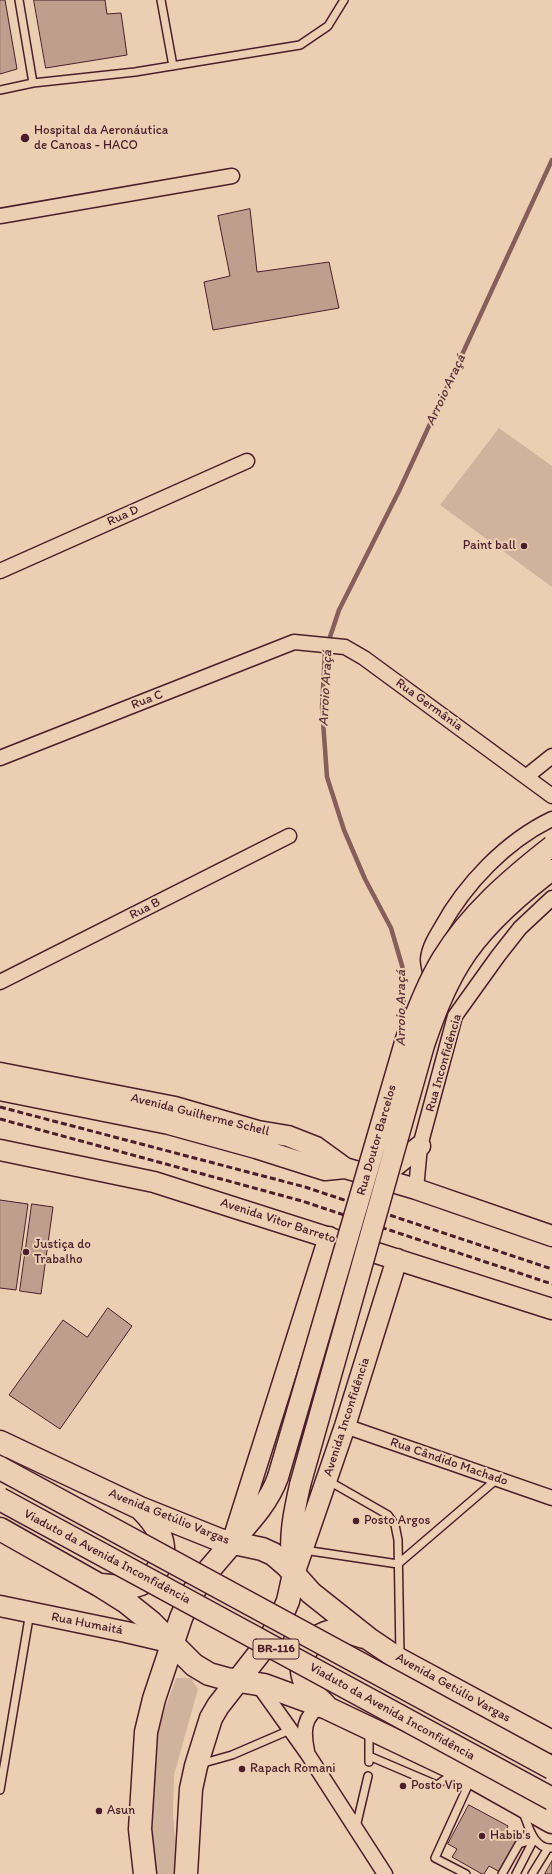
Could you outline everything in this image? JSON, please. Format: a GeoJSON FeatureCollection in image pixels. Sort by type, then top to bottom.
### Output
{"type":"FeatureCollection","features":[{"type":"Feature","properties":{"kind":"main road","name":"Rua Doutor Barcelos"},"geometry":{"type":"LineString","coordinates":[[232,1543],[263,1505],[278,1477],[406,1039],[423,995],[443,958],[466,927],[493,895],[552,846]]}},
{"type":"Feature","properties":{"kind":"main road","name":"Rua Doutor Barcelos"},"geometry":{"type":"LineString","coordinates":[[300,1485],[422,1052],[439,1002],[461,962],[480,937],[506,908],[552,870]]}},
{"type":"Feature","properties":{"kind":"main road","name":"Avenida Guilherme Schell"},"geometry":{"type":"LineString","coordinates":[[0,1073],[175,1107],[257,1139]]}},
{"type":"Feature","properties":{"kind":"main road","name":"Avenida Guilherme Schell"},"geometry":{"type":"LineString","coordinates":[[0,1090],[169,1124],[257,1139],[288,1136],[303,1141],[329,1156],[345,1168],[380,1178],[552,1236]]}},
{"type":"Feature","properties":{"kind":"main road"},"geometry":{"type":"LineString","coordinates":[[380,1178],[420,1146]]}},
{"type":"Feature","properties":{"kind":"main road","name":"Avenida Vitor Barreto"},"geometry":{"type":"LineString","coordinates":[[0,1150],[154,1182],[552,1309]]}},
{"type":"Feature","properties":{"kind":"main road"},"geometry":{"type":"LineString","coordinates":[[145,1874],[140,1829],[146,1732],[154,1699],[180,1618],[190,1597],[202,1578],[232,1543],[329,1237]]}},
{"type":"Feature","properties":{"kind":"main road","name":"Avenida Inconfidência"},"geometry":{"type":"LineString","coordinates":[[186,1874],[191,1789],[196,1766],[212,1718],[218,1706],[247,1682],[279,1622],[288,1601],[294,1574],[345,1426],[397,1259]]}},
{"type":"Feature","properties":{"kind":"main road","name":"Avenida Getúlio Vargas"},"geometry":{"type":"LineString","coordinates":[[0,1442],[140,1508],[208,1536],[268,1552],[280,1559],[311,1593],[369,1639],[400,1660],[552,1742]]}},
{"type":"Feature","properties":{"kind":"main road","name":"Viaduto da Avenida Inconfidência"},"geometry":{"type":"LineString","coordinates":[[0,1468],[552,1768]]}},
{"type":"Feature","properties":{"kind":"main road","name":"Avenida Inconfidência"},"geometry":{"type":"LineString","coordinates":[[294,1574],[291,1538],[295,1506],[300,1485]]}},
{"type":"Feature","properties":{"kind":"main road","name":"Viaduto da Avenida Inconfidência"},"geometry":{"type":"LineString","coordinates":[[0,1499],[552,1799]]}},
{"type":"Feature","properties":{"kind":"main road"},"geometry":{"type":"LineString","coordinates":[[100,1585],[120,1586],[141,1584],[153,1576],[159,1566],[164,1553],[161,1535],[151,1519],[140,1508]]}},
{"type":"Feature","properties":{"kind":"main road"},"geometry":{"type":"LineString","coordinates":[[0,1529],[100,1585],[142,1614],[173,1643],[187,1659],[201,1670],[218,1677],[247,1682],[324,1707],[465,1774],[552,1822]]}},
{"type":"Feature","properties":{"kind":"main road","name":"Rua Humaitá"},"geometry":{"type":"LineString","coordinates":[[0,1606],[173,1643]]}},
{"type":"Feature","properties":{"kind":"main road"},"geometry":{"type":"LineString","coordinates":[[324,1707],[305,1682],[302,1667],[305,1652],[315,1639],[328,1632],[344,1632],[369,1639]]}},
{"type":"Feature","properties":{"kind":"street"},"geometry":{"type":"LineString","coordinates":[[0,216],[232,176]]}},
{"type":"Feature","properties":{"kind":"street","name":"Rua D"},"geometry":{"type":"LineString","coordinates":[[0,571],[247,461]]}},
{"type":"Feature","properties":{"kind":"street","name":"Rua Germânia"},"geometry":{"type":"LineString","coordinates":[[300,643],[345,647],[364,658],[527,776],[552,796]]}},
{"type":"Feature","properties":{"kind":"street","name":"Rua C"},"geometry":{"type":"LineString","coordinates":[[0,758],[300,643]]}},
{"type":"Feature","properties":{"kind":"street"},"geometry":{"type":"LineString","coordinates":[[527,776],[552,756]]}},
{"type":"Feature","properties":{"kind":"street"},"geometry":{"type":"LineString","coordinates":[[455,1016],[445,1004],[433,982],[428,960],[433,943],[448,915],[466,888],[520,839],[552,819]]}},
{"type":"Feature","properties":{"kind":"street","name":"Rua B"},"geometry":{"type":"LineString","coordinates":[[0,982],[289,836]]}},
{"type":"Feature","properties":{"kind":"street","name":"Rua Inconfidência"},"geometry":{"type":"LineString","coordinates":[[416,1190],[420,1146],[455,1016],[516,934],[552,898]]}},
{"type":"Feature","properties":{"kind":"street","name":"Rua Cândido Machado"},"geometry":{"type":"LineString","coordinates":[[345,1426],[552,1498]]}},
{"type":"Feature","properties":{"kind":"street"},"geometry":{"type":"LineString","coordinates":[[247,1682],[290,1730],[307,1753],[385,1874]]}},
{"type":"Feature","properties":{"kind":"street"},"geometry":{"type":"LineString","coordinates":[[307,1753],[304,1735],[306,1722],[311,1714],[324,1707]]}},
{"type":"Feature","properties":{"kind":"lane"},"geometry":{"type":"LineString","coordinates":[[19,0],[33,83]]}},
{"type":"Feature","properties":{"kind":"lane"},"geometry":{"type":"LineString","coordinates":[[161,0],[173,66]]}},
{"type":"Feature","properties":{"kind":"lane"},"geometry":{"type":"LineString","coordinates":[[0,90],[33,83],[135,72],[300,45],[328,26],[344,0]]}},
{"type":"Feature","properties":{"kind":"lane"},"geometry":{"type":"LineString","coordinates":[[302,1550],[398,1564],[497,1479]]}},
{"type":"Feature","properties":{"kind":"lane"},"geometry":{"type":"LineString","coordinates":[[327,1480],[388,1515],[395,1525],[398,1540],[400,1660]]}},
{"type":"Feature","properties":{"kind":"lane"},"geometry":{"type":"LineString","coordinates":[[0,1790],[30,1612]]}},
{"type":"Feature","properties":{"kind":"lane"},"geometry":{"type":"LineString","coordinates":[[369,1728],[369,1759],[437,1785],[465,1774]]}},
{"type":"Feature","properties":{"kind":"lane"},"geometry":{"type":"LineString","coordinates":[[196,1766],[232,1755],[290,1730]]}},
{"type":"Feature","properties":{"kind":"lane"},"geometry":{"type":"LineString","coordinates":[[465,1774],[435,1858],[466,1874]]}},
{"type":"Feature","properties":{"kind":"lane"},"geometry":{"type":"LineString","coordinates":[[356,1829],[368,1776]]}},
{"type":"Feature","properties":{"kind":"lane"},"geometry":{"type":"LineString","coordinates":[[519,1803],[534,1839],[550,1848],[532,1874]]}},
{"type":"Feature","properties":{"kind":"lane"},"geometry":{"type":"LineString","coordinates":[[502,1874],[519,1844],[534,1839]]}},
{"type":"Feature","properties":{"kind":"lane"},"geometry":{"type":"LineString","coordinates":[[516,1874],[534,1839]]}},
{"type":"Feature","properties":{"kind":"shaded area","name":"Paint ball"},"geometry":{"type":"Polygon","coordinates":[[[499,428],[552,466],[552,587],[440,505],[499,428]]]}},
{"type":"Feature","properties":{"kind":"shaded area"},"geometry":{"type":"Polygon","coordinates":[[[176,1678],[191,1678],[198,1689],[174,1775],[173,1814],[178,1874],[151,1874],[149,1771],[161,1720],[176,1678]]]}},
{"type":"Feature","properties":{"kind":"building"},"geometry":{"type":"Polygon","coordinates":[[[0,0],[5,0],[17,69],[0,74],[0,0]]]}},
{"type":"Feature","properties":{"kind":"building"},"geometry":{"type":"Polygon","coordinates":[[[34,0],[105,0],[107,14],[121,13],[127,55],[46,68],[34,0]]]}},
{"type":"Feature","properties":{"kind":"building"},"geometry":{"type":"Polygon","coordinates":[[[250,209],[257,272],[329,262],[339,308],[213,330],[204,282],[230,276],[218,216],[250,209]]]}},
{"type":"Feature","properties":{"kind":"building"},"geometry":{"type":"Polygon","coordinates":[[[0,1200],[28,1204],[16,1290],[0,1288],[0,1200]]]}},
{"type":"Feature","properties":{"kind":"building"},"geometry":{"type":"Polygon","coordinates":[[[32,1204],[53,1207],[41,1294],[20,1291],[32,1204]]]}},
{"type":"Feature","properties":{"kind":"building"},"geometry":{"type":"Polygon","coordinates":[[[108,1308],[132,1326],[60,1429],[9,1395],[63,1320],[87,1337],[108,1308]]]}},
{"type":"Feature","properties":{"kind":"building","name":"Habib's"},"geometry":{"type":"Polygon","coordinates":[[[469,1805],[508,1826],[505,1833],[517,1840],[500,1872],[489,1866],[484,1874],[482,1874],[452,1857],[457,1849],[448,1844],[469,1805]]]}},
{"type":"Feature","properties":{"kind":"building"},"geometry":{"type":"Polygon","coordinates":[[[552,1861],[552,1874],[545,1874],[552,1861]]]}},
{"type":"Feature","properties":{"kind":"waterway","name":"Arroio Araçá"},"geometry":{"type":"LineString","coordinates":[[404,1022],[403,969],[391,928],[365,879],[344,830],[327,777],[322,707],[325,652],[339,610],[399,491],[552,160]]}},
{"type":"Feature","properties":{"kind":"railway"},"geometry":{"type":"LineString","coordinates":[[0,1107],[305,1187],[552,1269]]}},
{"type":"Feature","properties":{"kind":"railway"},"geometry":{"type":"LineString","coordinates":[[0,1119],[302,1201],[552,1284]]}},
{"type":"Feature","properties":{"kind":"place","name":"Hospital da Aeronáutica de Canoas - HACO"},"geometry":{"type":"Point","coordinates":[25,138]}},
{"type":"Feature","properties":{"kind":"place","name":"Paint ball"},"geometry":{"type":"Point","coordinates":[524,546]}},
{"type":"Feature","properties":{"kind":"place","name":"Justiça do Trabalho"},"geometry":{"type":"Point","coordinates":[26,1252]}},
{"type":"Feature","properties":{"kind":"place","name":"Posto Argos"},"geometry":{"type":"Point","coordinates":[356,1521]}},
{"type":"Feature","properties":{"kind":"place","name":"Rapach Romani"},"geometry":{"type":"Point","coordinates":[242,1769]}},
{"type":"Feature","properties":{"kind":"place","name":"Posto Vip"},"geometry":{"type":"Point","coordinates":[403,1786]}},
{"type":"Feature","properties":{"kind":"place","name":"Asun"},"geometry":{"type":"Point","coordinates":[99,1811]}},
{"type":"Feature","properties":{"kind":"place","name":"Habib's"},"geometry":{"type":"Point","coordinates":[482,1836]}}]}
